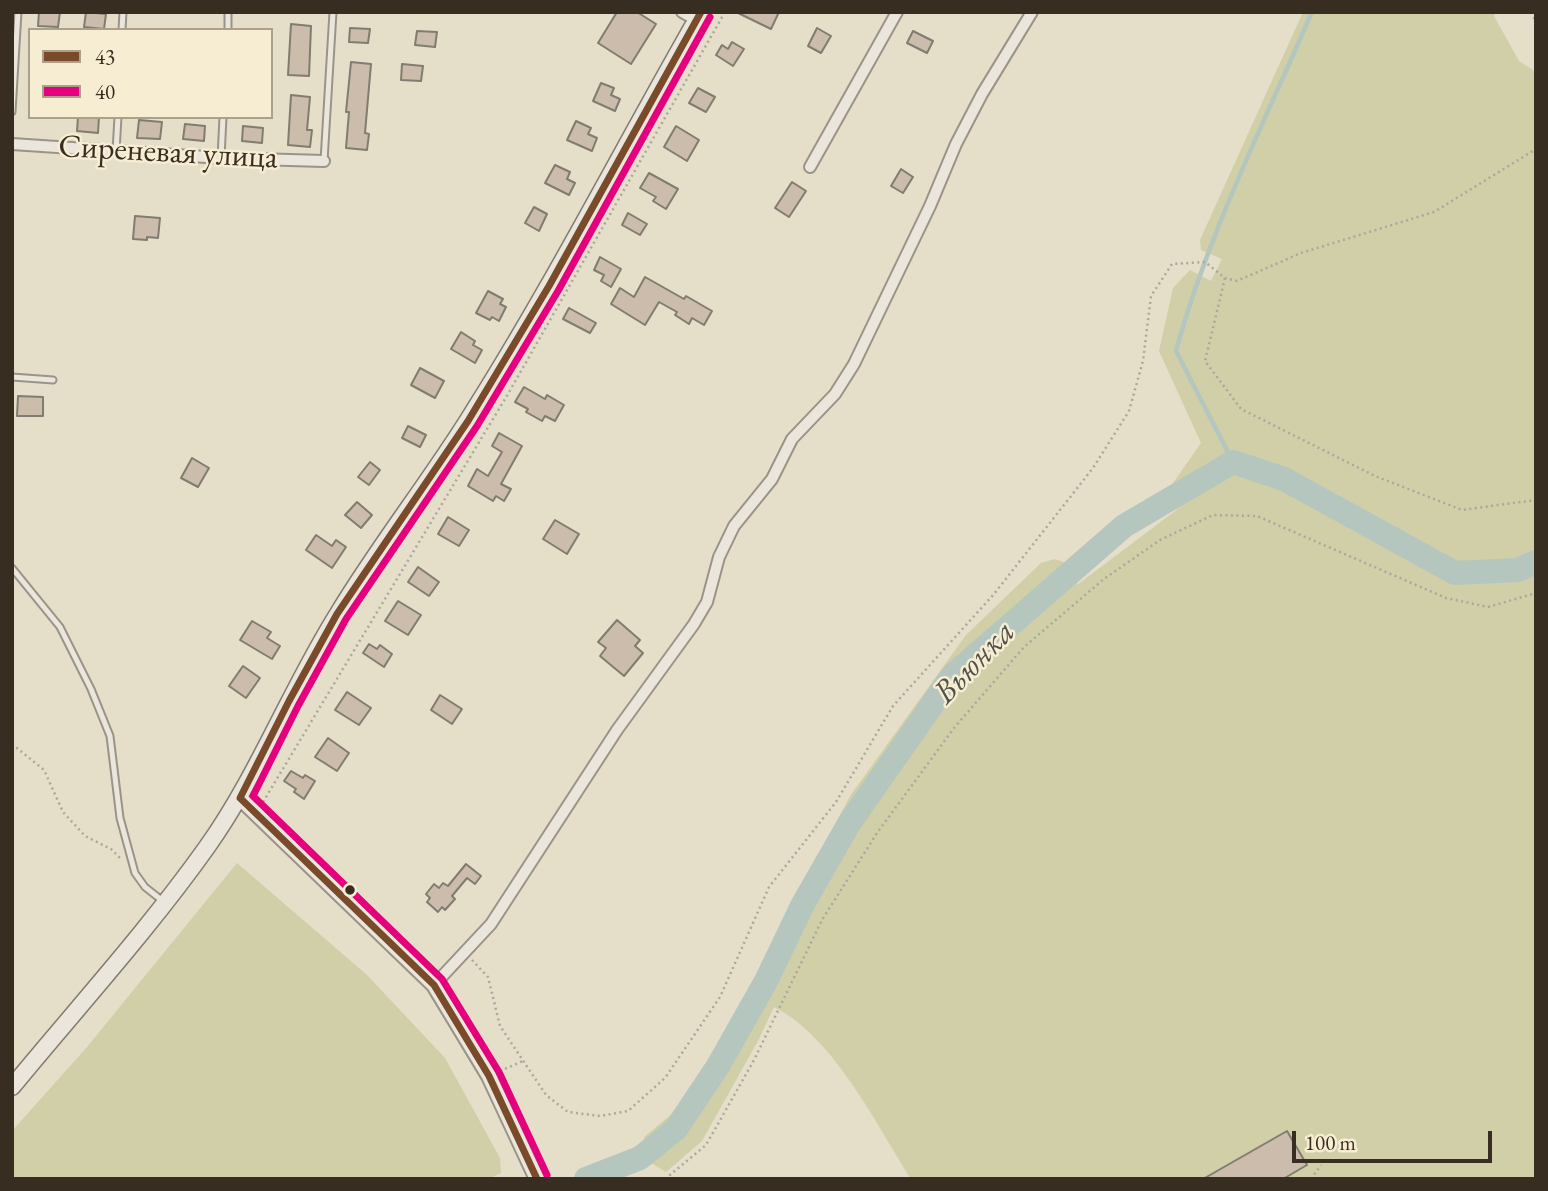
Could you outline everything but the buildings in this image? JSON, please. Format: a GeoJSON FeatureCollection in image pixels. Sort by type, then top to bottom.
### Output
{"type":"FeatureCollection","features":[{"type":"Feature","properties":{"kind":"main road"},"geometry":{"type":"LineString","coordinates":[[12,1087],[164,902],[240,798],[337,614],[468,421],[549,286],[693,15]]}},
{"type":"Feature","properties":{"kind":"street"},"geometry":{"type":"LineString","coordinates":[[810,167],[897,12]]}},
{"type":"Feature","properties":{"kind":"street"},"geometry":{"type":"LineString","coordinates":[[434,985],[491,924],[617,730],[694,624],[707,602],[719,557],[734,526],[772,479],[792,439],[835,394],[854,364],[930,206],[956,144],[982,94],[1032,12]]}},
{"type":"Feature","properties":{"kind":"street","name":"Сиреневая улица"},"geometry":{"type":"LineString","coordinates":[[12,144],[221,158],[324,161]]}},
{"type":"Feature","properties":{"kind":"street"},"geometry":{"type":"LineString","coordinates":[[240,798],[434,985],[489,1076],[537,1179]]}},
{"type":"Feature","properties":{"kind":"lane"},"geometry":{"type":"LineString","coordinates":[[12,112],[18,12]]}},
{"type":"Feature","properties":{"kind":"lane"},"geometry":{"type":"LineString","coordinates":[[324,161],[332,12]]}},
{"type":"Feature","properties":{"kind":"lane"},"geometry":{"type":"LineString","coordinates":[[116,151],[118,119]]}},
{"type":"Feature","properties":{"kind":"lane"},"geometry":{"type":"LineString","coordinates":[[221,158],[223,119]]}},
{"type":"Feature","properties":{"kind":"lane"},"geometry":{"type":"LineString","coordinates":[[12,377],[53,380]]}},
{"type":"Feature","properties":{"kind":"lane"},"geometry":{"type":"LineString","coordinates":[[12,568],[51,613],[69,643],[110,736],[120,818],[135,873],[145,887],[164,902]]}},
{"type":"Feature","properties":{"kind":"path"},"geometry":{"type":"LineString","coordinates":[[256,813],[515,382],[724,12]]}},
{"type":"Feature","properties":{"kind":"path"},"geometry":{"type":"LineString","coordinates":[[1532,12],[1536,24]]}},
{"type":"Feature","properties":{"kind":"path"},"geometry":{"type":"LineString","coordinates":[[466,953],[488,977],[500,1026],[546,1095],[568,1112],[600,1116],[628,1111],[666,1078],[720,997],[769,887],[836,802],[893,706],[994,594],[1093,468],[1129,411],[1143,360],[1151,296],[1172,264],[1205,262],[1225,278],[1237,281],[1301,253],[1434,212],[1536,149]]}},
{"type":"Feature","properties":{"kind":"path"},"geometry":{"type":"LineString","coordinates":[[1225,278],[1205,361],[1241,408],[1375,476],[1462,510],[1536,500]]}},
{"type":"Feature","properties":{"kind":"path"},"geometry":{"type":"LineString","coordinates":[[665,1179],[706,1145],[754,1060],[822,920],[877,833],[954,727],[1024,648],[1104,579],[1160,540],[1213,515],[1257,516],[1446,598],[1488,607],[1536,593]]}},
{"type":"Feature","properties":{"kind":"path"},"geometry":{"type":"LineString","coordinates":[[12,744],[44,770],[63,813],[85,836],[111,849],[135,873]]}},
{"type":"Feature","properties":{"kind":"path"},"geometry":{"type":"LineString","coordinates":[[489,1076],[523,1061]]}},
{"type":"Feature","properties":{"kind":"path"},"geometry":{"type":"LineString","coordinates":[[1311,1179],[1321,1166]]}},
{"type":"Feature","properties":{"kind":"green space"},"geometry":{"type":"Polygon","coordinates":[[[1303,12],[1495,12],[1494,16],[1519,61],[1536,72],[1536,1179],[911,1179],[852,1083],[834,1060],[795,1020],[774,1007],[702,1141],[666,1172],[653,1164],[644,1137],[673,1113],[716,1053],[850,796],[966,635],[1041,563],[1055,559],[1069,564],[1077,585],[1183,505],[1173,483],[1201,443],[1159,351],[1173,288],[1190,270],[1211,281],[1222,259],[1201,250],[1200,240],[1303,12]]]}},
{"type":"Feature","properties":{"kind":"green space"},"geometry":{"type":"Polygon","coordinates":[[[237,863],[367,975],[445,1058],[500,1158],[501,1173],[488,1179],[12,1179],[12,1131],[87,1047],[237,863]]]}},
{"type":"Feature","properties":{"kind":"waterway"},"geometry":{"type":"LineString","coordinates":[[1233,462],[1176,351],[1220,222],[1312,12]]}},
{"type":"Feature","properties":{"kind":"waterway","name":"Вьюнка"},"geometry":{"type":"LineString","coordinates":[[586,1179],[640,1158],[676,1129],[718,1066],[766,981],[803,904],[850,822],[953,675],[1124,526],[1233,462],[1284,479],[1455,573],[1518,570],[1536,562]]}},
{"type":"Feature","properties":{"kind":"transit line","name":"43"},"geometry":{"type":"LineString","coordinates":[[537,1179],[489,1076],[434,985],[240,798],[337,614],[468,421],[549,286],[701,12]]}},
{"type":"Feature","properties":{"kind":"transit line","name":"40"},"geometry":{"type":"LineString","coordinates":[[547,1175],[499,1072],[442,979],[253,796],[346,619],[477,426],[558,291],[710,17]]}}]}
